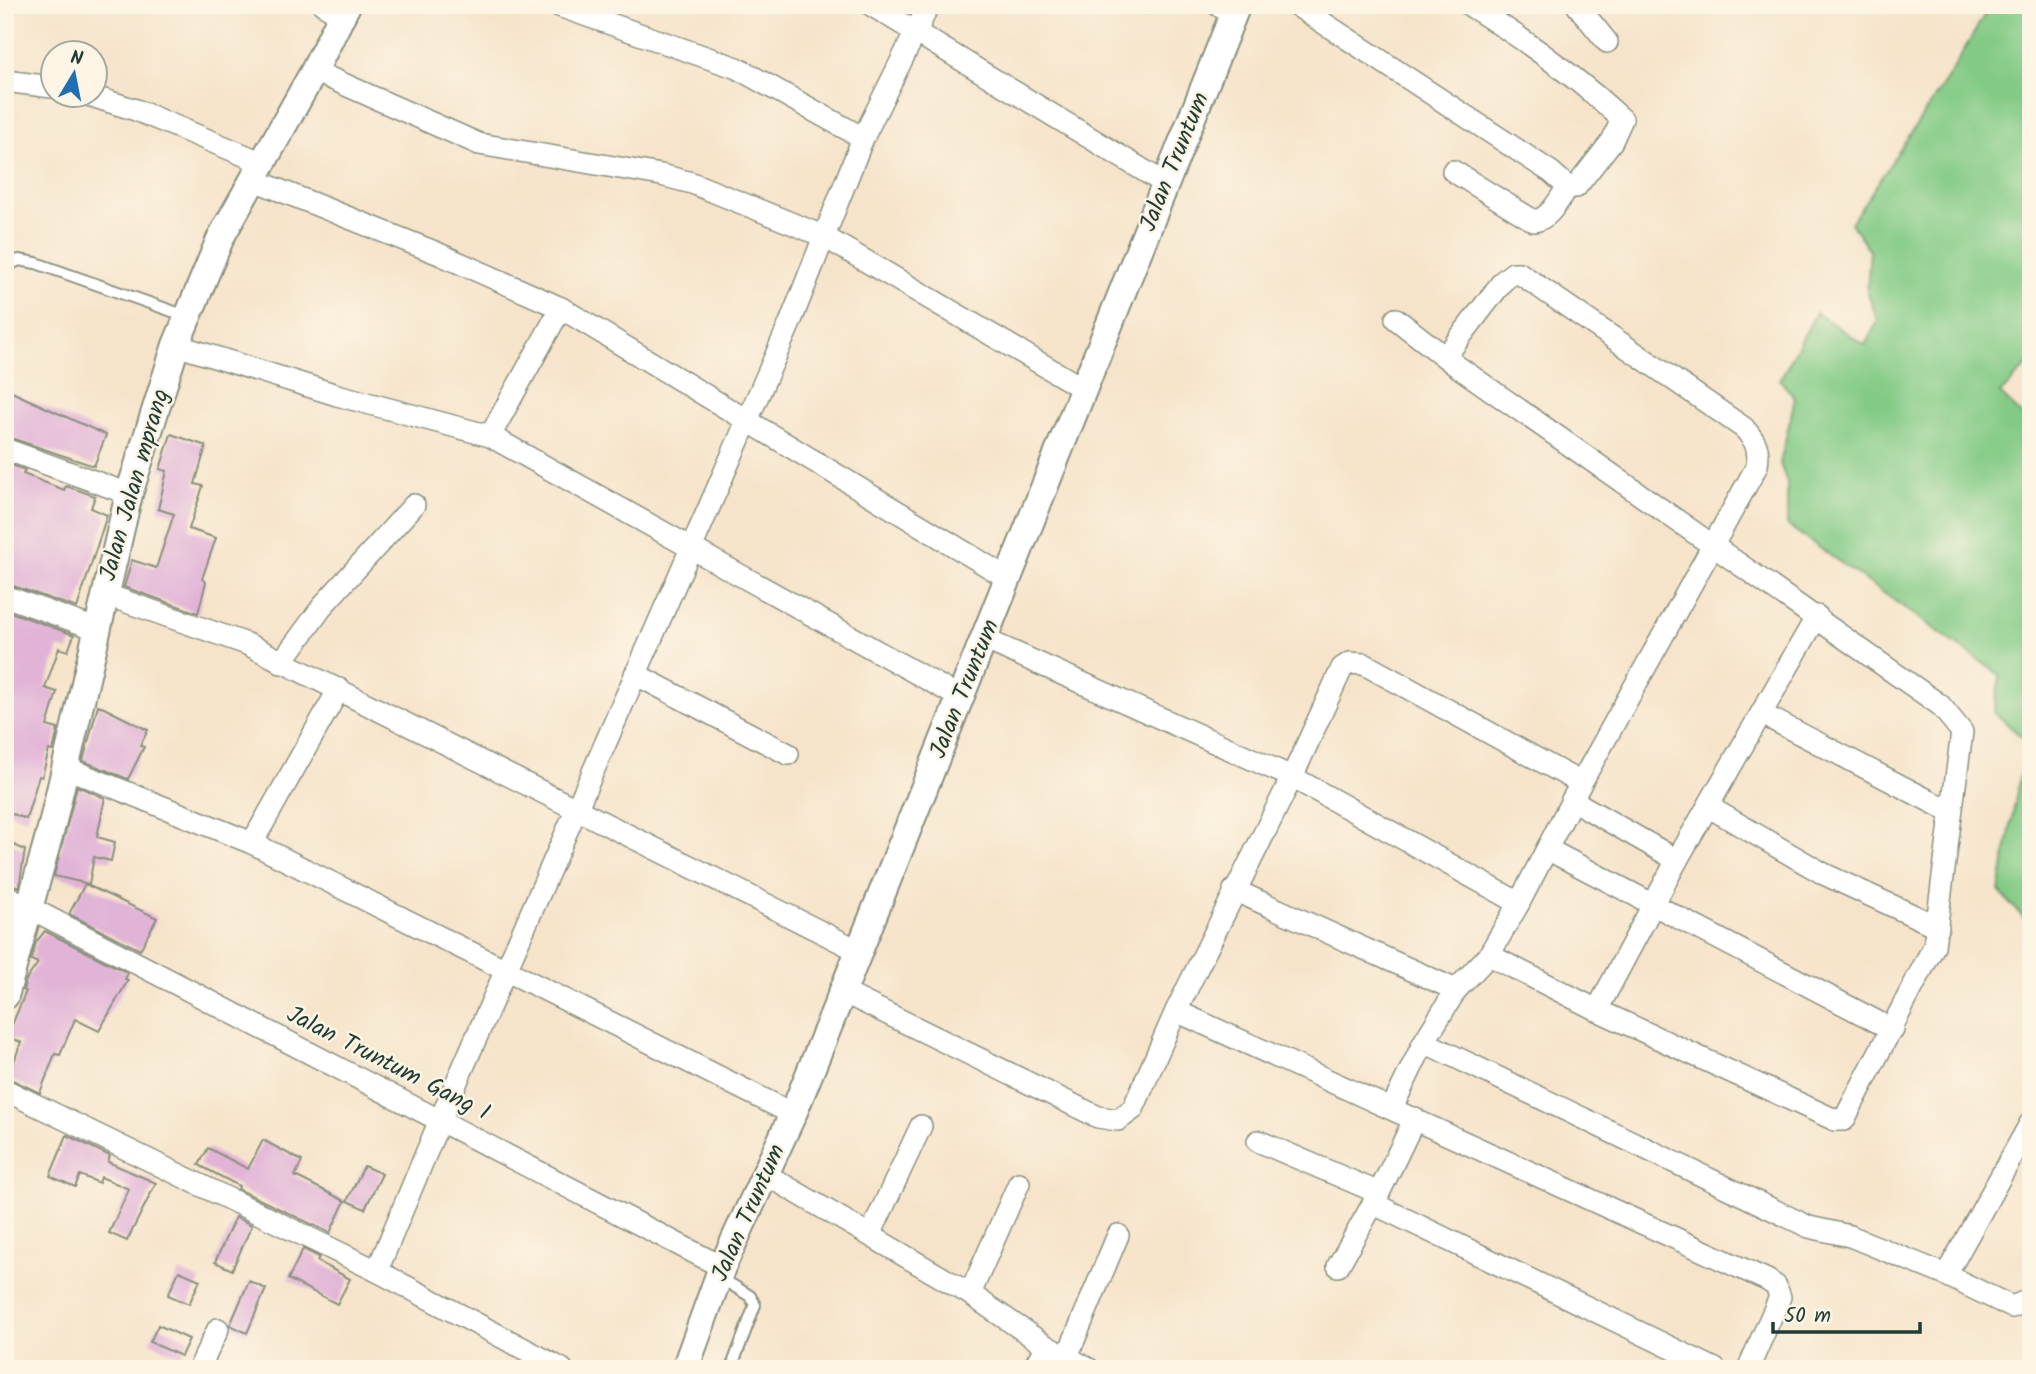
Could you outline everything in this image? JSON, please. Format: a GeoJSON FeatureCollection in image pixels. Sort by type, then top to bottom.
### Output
{"type":"FeatureCollection","features":[{"type":"Feature","properties":{"kind":"street"},"geometry":{"type":"LineString","coordinates":[[556,5],[737,68],[863,138]]}},
{"type":"Feature","properties":{"kind":"street"},"geometry":{"type":"LineString","coordinates":[[871,5],[1166,184]]}},
{"type":"Feature","properties":{"kind":"street"},"geometry":{"type":"LineString","coordinates":[[377,1271],[440,1120],[790,323],[863,138],[929,5]]}},
{"type":"Feature","properties":{"kind":"street"},"geometry":{"type":"LineString","coordinates":[[1296,5],[1551,172],[1568,187],[1576,187],[1612,141],[1622,119],[1574,78],[1469,5]]}},
{"type":"Feature","properties":{"kind":"street"},"geometry":{"type":"LineString","coordinates":[[1577,5],[1607,42]]}},
{"type":"Feature","properties":{"kind":"street","name":"Jalan Jalan mprang"},"geometry":{"type":"LineString","coordinates":[[5,996],[30,907],[129,494],[176,345],[221,237],[314,71],[338,8]]}},
{"type":"Feature","properties":{"kind":"street","name":"Jalan Truntum"},"geometry":{"type":"LineString","coordinates":[[685,1369],[721,1272],[793,1114],[1009,579],[1166,184],[1230,8]]}},
{"type":"Feature","properties":{"kind":"street"},"geometry":{"type":"LineString","coordinates":[[314,71],[479,144],[661,175],[692,183],[823,236],[1084,389]]}},
{"type":"Feature","properties":{"kind":"street"},"geometry":{"type":"LineString","coordinates":[[5,81],[38,85]]}},
{"type":"Feature","properties":{"kind":"street"},"geometry":{"type":"LineString","coordinates":[[108,101],[136,110],[258,171],[561,308],[1009,579]]}},
{"type":"Feature","properties":{"kind":"street"},"geometry":{"type":"LineString","coordinates":[[1453,171],[1534,221],[1542,220],[1568,187]]}},
{"type":"Feature","properties":{"kind":"street"},"geometry":{"type":"LineString","coordinates":[[1392,1108],[1424,1042],[1456,990],[1489,955],[1519,903],[1577,792],[1757,466],[1759,446],[1744,428],[1527,276],[1516,272],[1509,275],[1445,357]]}},
{"type":"Feature","properties":{"kind":"street"},"geometry":{"type":"LineString","coordinates":[[490,436],[561,308]]}},
{"type":"Feature","properties":{"kind":"street"},"geometry":{"type":"LineString","coordinates":[[1396,319],[1445,357],[1817,616],[1951,715],[1962,732],[1949,811],[1934,946],[1848,1116],[1840,1122],[1597,1010],[1489,955]]}},
{"type":"Feature","properties":{"kind":"street"},"geometry":{"type":"LineString","coordinates":[[176,345],[337,395],[490,436],[961,698]]}},
{"type":"Feature","properties":{"kind":"street"},"geometry":{"type":"LineString","coordinates":[[5,449],[129,494]]}},
{"type":"Feature","properties":{"kind":"street"},"geometry":{"type":"LineString","coordinates":[[281,663],[325,603],[414,505]]}},
{"type":"Feature","properties":{"kind":"street"},"geometry":{"type":"LineString","coordinates":[[104,594],[247,644],[576,812],[859,951]]}},
{"type":"Feature","properties":{"kind":"street"},"geometry":{"type":"LineString","coordinates":[[5,596],[96,629]]}},
{"type":"Feature","properties":{"kind":"street"},"geometry":{"type":"LineString","coordinates":[[1597,1010],[1677,860],[1817,616]]}},
{"type":"Feature","properties":{"kind":"street"},"geometry":{"type":"LineString","coordinates":[[984,639],[1292,777],[1519,903]]}},
{"type":"Feature","properties":{"kind":"street"},"geometry":{"type":"LineString","coordinates":[[844,987],[1081,1102],[1105,1108],[1133,1109],[1176,1011],[1292,777],[1336,674],[1342,667],[1356,663],[1364,664],[1577,792],[1677,860]]}},
{"type":"Feature","properties":{"kind":"street"},"geometry":{"type":"LineString","coordinates":[[635,674],[788,754]]}},
{"type":"Feature","properties":{"kind":"street"},"geometry":{"type":"LineString","coordinates":[[252,843],[339,690]]}},
{"type":"Feature","properties":{"kind":"street"},"geometry":{"type":"LineString","coordinates":[[1762,714],[1949,811]]}},
{"type":"Feature","properties":{"kind":"street"},"geometry":{"type":"LineString","coordinates":[[64,767],[252,843],[793,1114]]}},
{"type":"Feature","properties":{"kind":"street"},"geometry":{"type":"LineString","coordinates":[[1709,807],[1824,874],[1938,927]]}},
{"type":"Feature","properties":{"kind":"street"},"geometry":{"type":"LineString","coordinates":[[1547,849],[1893,1030]]}},
{"type":"Feature","properties":{"kind":"street"},"geometry":{"type":"LineString","coordinates":[[1234,890],[1456,990]]}},
{"type":"Feature","properties":{"kind":"street","name":"Jalan Truntum Gang I"},"geometry":{"type":"LineString","coordinates":[[5,895],[440,1120],[721,1272]]}},
{"type":"Feature","properties":{"kind":"street"},"geometry":{"type":"LineString","coordinates":[[1176,1011],[1415,1118],[1776,1286],[1780,1297],[1748,1369]]}},
{"type":"Feature","properties":{"kind":"street"},"geometry":{"type":"LineString","coordinates":[[1424,1042],[1809,1227],[1850,1236],[1946,1275],[2012,1307],[2031,1298]]}},
{"type":"Feature","properties":{"kind":"street"},"geometry":{"type":"LineString","coordinates":[[5,1090],[377,1271],[551,1366]]}},
{"type":"Feature","properties":{"kind":"street"},"geometry":{"type":"LineString","coordinates":[[1338,1266],[1377,1198],[1415,1118]]}},
{"type":"Feature","properties":{"kind":"street"},"geometry":{"type":"LineString","coordinates":[[1946,1275],[2031,1122]]}},
{"type":"Feature","properties":{"kind":"street"},"geometry":{"type":"LineString","coordinates":[[870,1235],[921,1126]]}},
{"type":"Feature","properties":{"kind":"street"},"geometry":{"type":"LineString","coordinates":[[1258,1140],[1715,1369]]}},
{"type":"Feature","properties":{"kind":"street"},"geometry":{"type":"LineString","coordinates":[[765,1174],[970,1294],[1046,1346],[1089,1369]]}},
{"type":"Feature","properties":{"kind":"street"},"geometry":{"type":"LineString","coordinates":[[970,1294],[1019,1183]]}},
{"type":"Feature","properties":{"kind":"street"},"geometry":{"type":"LineString","coordinates":[[1067,1357],[1118,1235]]}},
{"type":"Feature","properties":{"kind":"street"},"geometry":{"type":"LineString","coordinates":[[199,1369],[218,1329]]}},
{"type":"Feature","properties":{"kind":"street"},"geometry":{"type":"LineString","coordinates":[[1033,1369],[1046,1346]]}},
{"type":"Feature","properties":{"kind":"lane"},"geometry":{"type":"LineString","coordinates":[[5,267],[19,260],[36,263],[186,316]]}},
{"type":"Feature","properties":{"kind":"lane"},"geometry":{"type":"LineString","coordinates":[[721,1272],[750,1296],[755,1305],[731,1369]]}},
{"type":"Feature","properties":{"kind":"green space"},"geometry":{"type":"Polygon","coordinates":[[[1990,5],[2031,5],[2031,361],[2000,394],[2031,424],[2031,926],[1999,891],[2026,741],[1994,712],[2000,675],[1787,525],[1787,482],[1780,464],[1795,398],[1780,380],[1816,313],[1865,345],[1878,321],[1867,291],[1870,251],[1851,223],[1951,73],[1990,5]]]}},
{"type":"Feature","properties":{"kind":"building"},"geometry":{"type":"Polygon","coordinates":[[[5,389],[106,435],[94,466],[5,436],[5,389]]]}},
{"type":"Feature","properties":{"kind":"building"},"geometry":{"type":"Polygon","coordinates":[[[171,434],[206,446],[195,484],[203,486],[189,529],[216,538],[202,579],[206,582],[198,613],[124,587],[132,560],[156,568],[174,514],[158,509],[167,471],[160,469],[171,434]]]}},
{"type":"Feature","properties":{"kind":"building"},"geometry":{"type":"Polygon","coordinates":[[[5,463],[25,470],[23,474],[64,490],[66,486],[95,496],[91,508],[107,515],[77,608],[5,583],[5,463]]]}},
{"type":"Feature","properties":{"kind":"building"},"geometry":{"type":"Polygon","coordinates":[[[5,610],[74,635],[68,651],[59,648],[45,688],[57,692],[47,726],[58,729],[53,751],[49,750],[26,819],[5,811],[5,610]]]}},
{"type":"Feature","properties":{"kind":"building"},"geometry":{"type":"Polygon","coordinates":[[[98,705],[148,730],[140,746],[144,747],[128,779],[83,761],[98,705]]]}},
{"type":"Feature","properties":{"kind":"building"},"geometry":{"type":"Polygon","coordinates":[[[77,786],[105,798],[97,837],[115,842],[111,861],[94,857],[89,884],[54,876],[77,786]]]}},
{"type":"Feature","properties":{"kind":"building"},"geometry":{"type":"Polygon","coordinates":[[[5,841],[25,850],[19,887],[5,882],[5,841]]]}},
{"type":"Feature","properties":{"kind":"building"},"geometry":{"type":"Polygon","coordinates":[[[85,884],[157,918],[140,950],[69,914],[85,884]]]}},
{"type":"Feature","properties":{"kind":"building"},"geometry":{"type":"Polygon","coordinates":[[[45,931],[128,973],[125,979],[128,980],[99,1031],[75,1019],[60,1055],[55,1054],[40,1093],[8,1078],[21,1042],[7,1037],[26,991],[23,990],[26,980],[38,963],[31,960],[36,942],[45,931]]]}},
{"type":"Feature","properties":{"kind":"building"},"geometry":{"type":"Polygon","coordinates":[[[67,1135],[110,1156],[108,1162],[156,1183],[127,1241],[109,1233],[129,1189],[101,1177],[99,1183],[80,1175],[75,1187],[50,1176],[67,1135]]]}},
{"type":"Feature","properties":{"kind":"building"},"geometry":{"type":"Polygon","coordinates":[[[263,1140],[302,1161],[295,1176],[345,1201],[330,1233],[238,1189],[239,1186],[199,1165],[208,1148],[248,1169],[263,1140]]]}},
{"type":"Feature","properties":{"kind":"building"},"geometry":{"type":"Polygon","coordinates":[[[364,1166],[382,1174],[365,1209],[347,1201],[364,1166]]]}},
{"type":"Feature","properties":{"kind":"building"},"geometry":{"type":"Polygon","coordinates":[[[235,1217],[252,1225],[232,1270],[215,1262],[235,1217]]]}},
{"type":"Feature","properties":{"kind":"building"},"geometry":{"type":"Polygon","coordinates":[[[303,1249],[319,1257],[317,1261],[350,1279],[337,1304],[288,1279],[303,1249]]]}},
{"type":"Feature","properties":{"kind":"building"},"geometry":{"type":"Polygon","coordinates":[[[179,1271],[200,1280],[189,1304],[168,1295],[179,1271]]]}},
{"type":"Feature","properties":{"kind":"building"},"geometry":{"type":"Polygon","coordinates":[[[249,1281],[266,1289],[247,1333],[230,1325],[249,1281]]]}},
{"type":"Feature","properties":{"kind":"building"},"geometry":{"type":"Polygon","coordinates":[[[158,1325],[189,1339],[181,1356],[150,1342],[158,1325]]]}}]}
